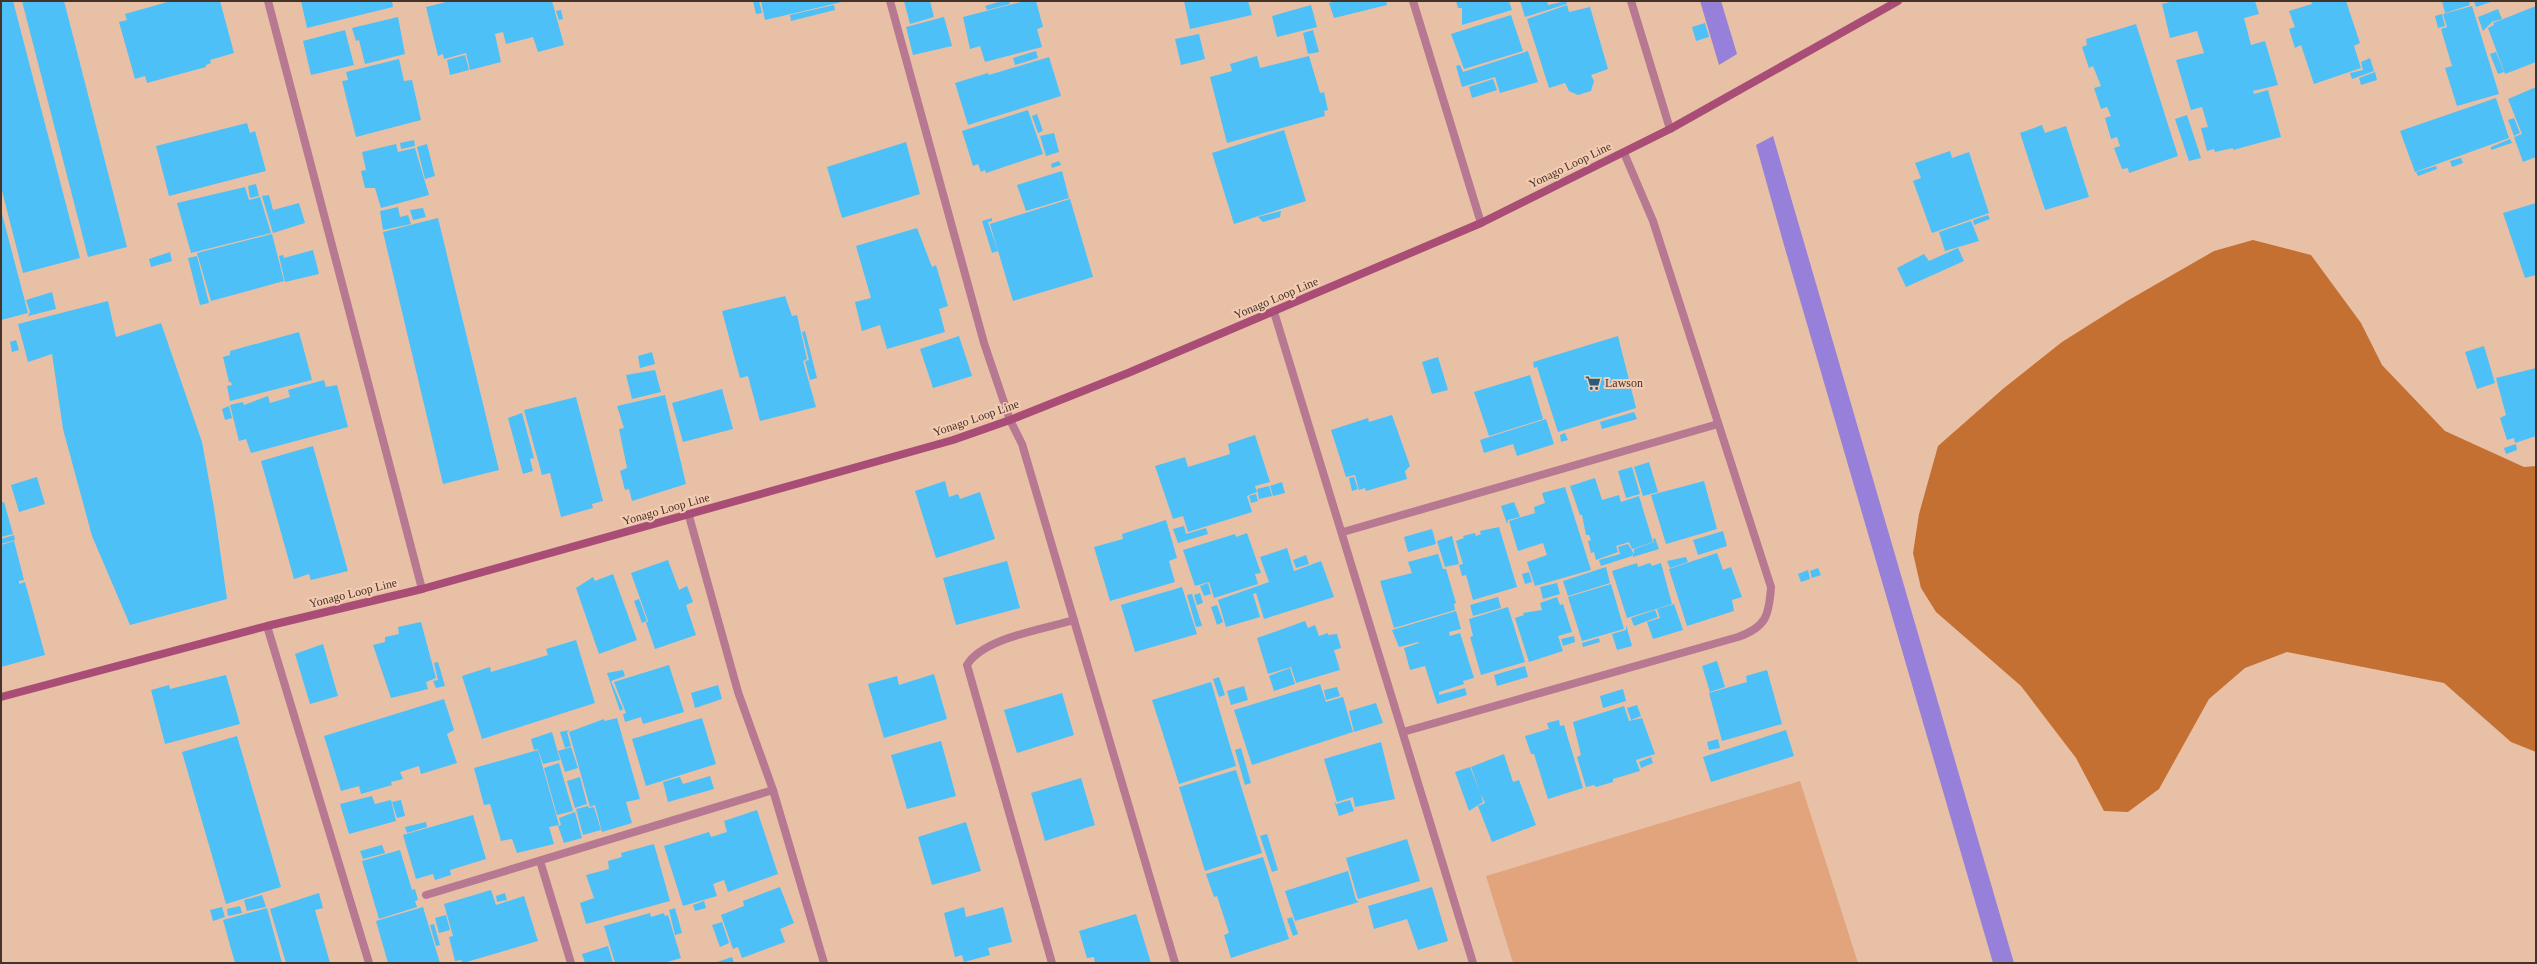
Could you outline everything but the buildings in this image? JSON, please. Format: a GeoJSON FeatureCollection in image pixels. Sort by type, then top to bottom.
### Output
{"type":"FeatureCollection","features":[{"type":"Feature","properties":{"kind":"main road","name":"Yonago Loop Line"},"geometry":{"type":"LineString","coordinates":[[1,697],[267,626],[422,589],[689,516],[953,440],[1010,420],[1274,312],[1481,223],[1670,129],[1898,1]]}},
{"type":"Feature","properties":{"kind":"street"},"geometry":{"type":"LineString","coordinates":[[268,1],[422,589]]}},
{"type":"Feature","properties":{"kind":"street"},"geometry":{"type":"LineString","coordinates":[[890,1],[984,343],[1010,420],[1022,444],[1175,963]]}},
{"type":"Feature","properties":{"kind":"street"},"geometry":{"type":"LineString","coordinates":[[1413,1],[1481,223]]}},
{"type":"Feature","properties":{"kind":"street"},"geometry":{"type":"LineString","coordinates":[[1632,1],[1670,129]]}},
{"type":"Feature","properties":{"kind":"street"},"geometry":{"type":"LineString","coordinates":[[1403,732],[1755,631],[1766,619],[1770,605],[1771,587],[1653,221],[1624,152]]}},
{"type":"Feature","properties":{"kind":"street"},"geometry":{"type":"LineString","coordinates":[[1274,312],[1343,532],[1473,963]]}},
{"type":"Feature","properties":{"kind":"street"},"geometry":{"type":"LineString","coordinates":[[1343,532],[1718,424]]}},
{"type":"Feature","properties":{"kind":"street"},"geometry":{"type":"LineString","coordinates":[[689,516],[738,692],[773,790],[824,963]]}},
{"type":"Feature","properties":{"kind":"street"},"geometry":{"type":"LineString","coordinates":[[1052,963],[967,666],[972,658],[983,648],[997,642],[1074,620]]}},
{"type":"Feature","properties":{"kind":"street"},"geometry":{"type":"LineString","coordinates":[[267,626],[369,963]]}},
{"type":"Feature","properties":{"kind":"street"},"geometry":{"type":"LineString","coordinates":[[426,895],[773,790]]}},
{"type":"Feature","properties":{"kind":"street"},"geometry":{"type":"LineString","coordinates":[[540,861],[571,963]]}},
{"type":"Feature","properties":{"kind":"shaded area"},"geometry":{"type":"Polygon","coordinates":[[[1700,1],[1721,1],[1737,54],[1719,65],[1700,1]]]}},
{"type":"Feature","properties":{"kind":"shaded area"},"geometry":{"type":"Polygon","coordinates":[[[1773,136],[2014,963],[1993,963],[1756,145],[1773,136]]]}},
{"type":"Feature","properties":{"kind":"shaded area"},"geometry":{"type":"Polygon","coordinates":[[[2253,240],[2311,255],[2361,323],[2382,365],[2445,431],[2524,467],[2536,466],[2536,752],[2511,742],[2444,683],[2287,652],[2245,668],[2209,699],[2159,789],[2128,812],[2104,811],[2076,758],[2021,686],[1936,612],[1921,588],[1913,553],[1919,514],[1938,446],[2004,388],[2062,342],[2127,301],[2214,251],[2253,240]]]}},
{"type":"Feature","properties":{"kind":"shaded area"},"geometry":{"type":"Polygon","coordinates":[[[1800,781],[1858,963],[1513,963],[1486,876],[1800,781]]]}},
{"type":"Feature","properties":{"kind":"place","name":"Lawson"},"geometry":{"type":"Point","coordinates":[1593,383]}}]}
